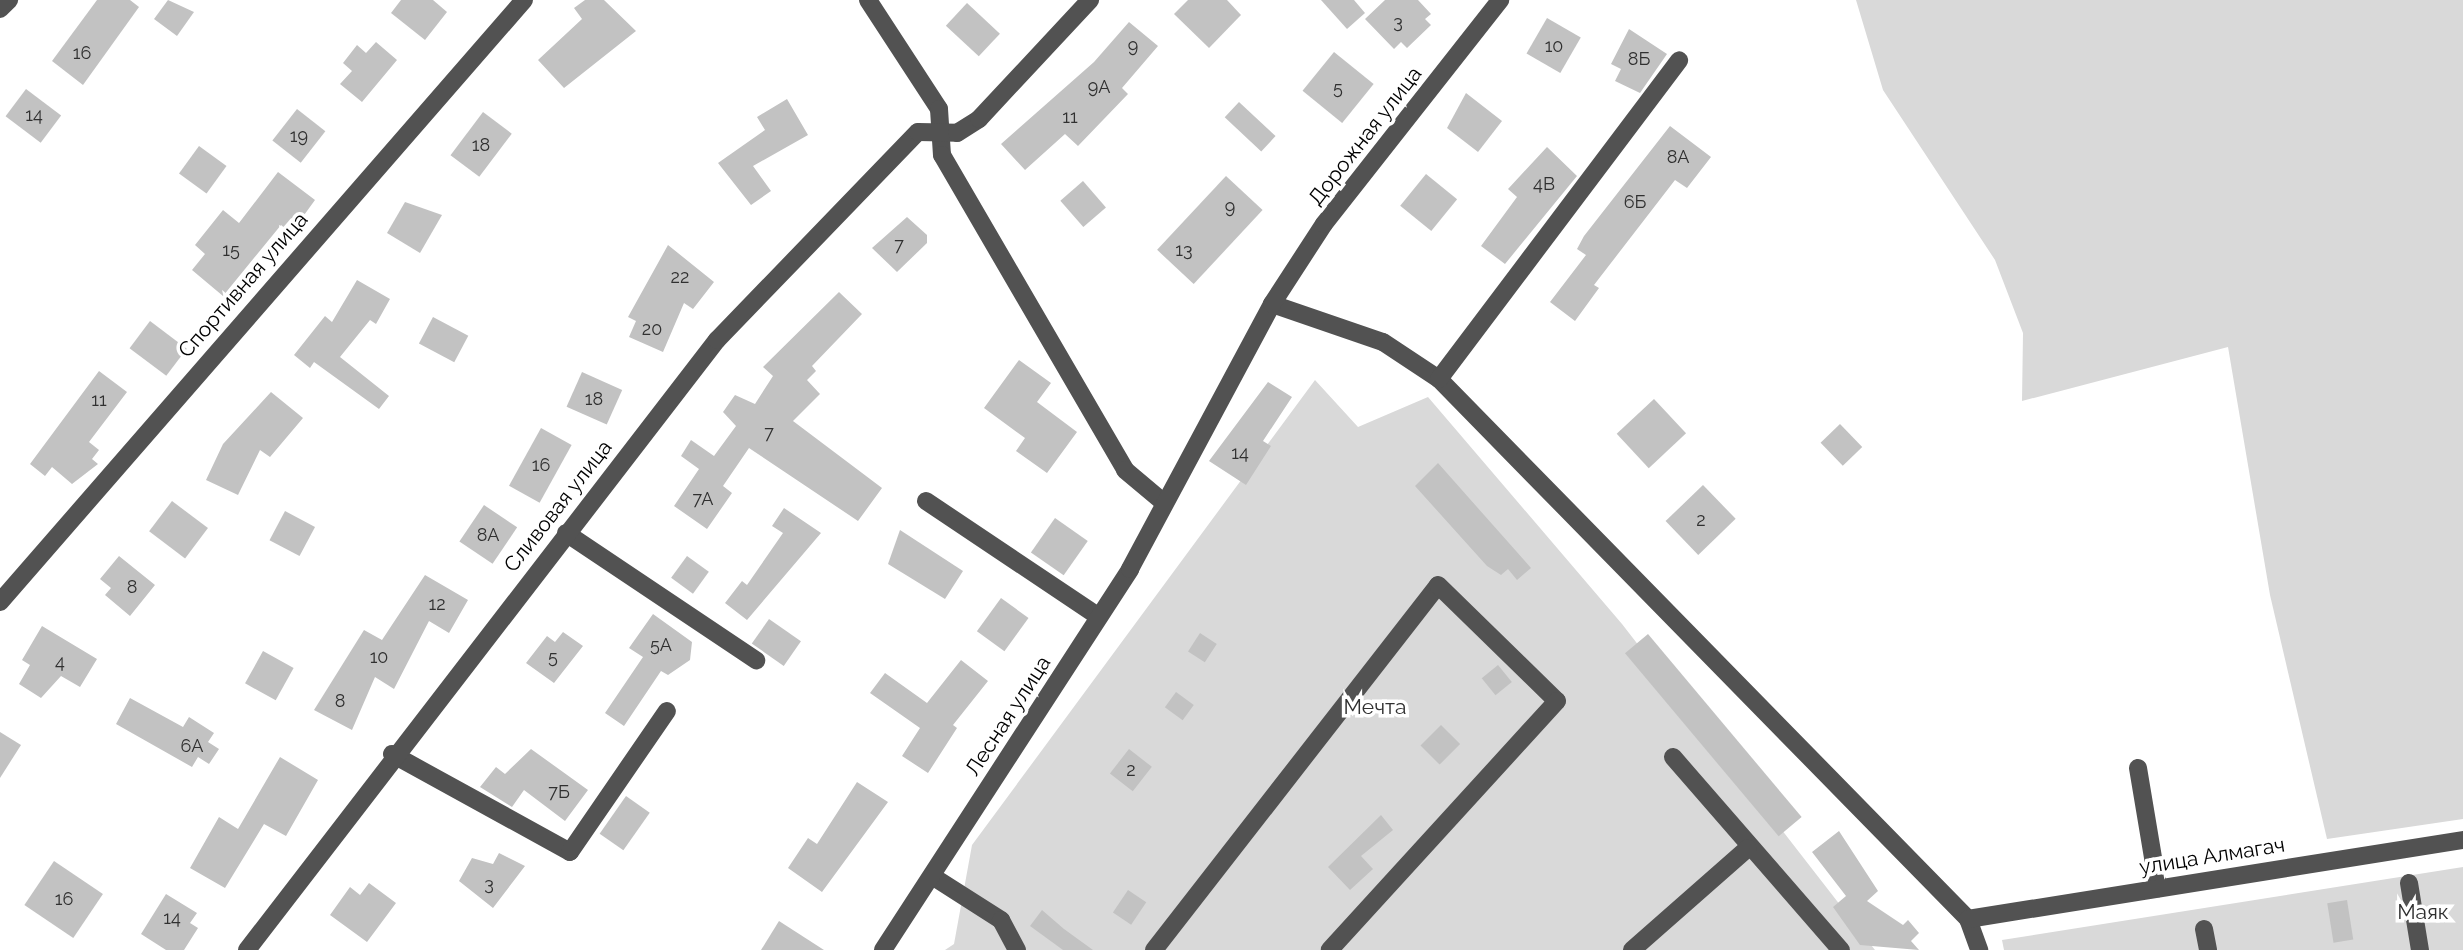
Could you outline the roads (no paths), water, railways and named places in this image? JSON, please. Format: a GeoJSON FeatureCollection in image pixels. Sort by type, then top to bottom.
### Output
{"type":"FeatureCollection","features":[{"type":"Feature","properties":{"kind":"street"},"geometry":{"type":"LineString","coordinates":[[0,9],[9,0]]}},
{"type":"Feature","properties":{"kind":"street","name":"Спортивная улица"},"geometry":{"type":"LineString","coordinates":[[0,602],[524,0]]}},
{"type":"Feature","properties":{"kind":"street"},"geometry":{"type":"LineString","coordinates":[[868,0],[939,109],[942,155],[1125,470],[1162,500]]}},
{"type":"Feature","properties":{"kind":"street","name":"Сливовая улица"},"geometry":{"type":"LineString","coordinates":[[247,950],[392,754],[717,340],[918,132],[957,133],[979,119],[1090,0]]}},
{"type":"Feature","properties":{"kind":"street","name":"Дорожная улица"},"geometry":{"type":"LineString","coordinates":[[1162,500],[1272,304],[1324,224],[1500,0]]}},
{"type":"Feature","properties":{"kind":"street"},"geometry":{"type":"LineString","coordinates":[[1439,379],[1679,60]]}},
{"type":"Feature","properties":{"kind":"street"},"geometry":{"type":"LineString","coordinates":[[1272,304],[1383,342],[1439,379],[1968,919],[1979,950]]}},
{"type":"Feature","properties":{"kind":"street","name":"Лесная улица"},"geometry":{"type":"LineString","coordinates":[[883,950],[1099,617],[1162,500]]}},
{"type":"Feature","properties":{"kind":"street"},"geometry":{"type":"LineString","coordinates":[[926,501],[1099,617]]}},
{"type":"Feature","properties":{"kind":"street"},"geometry":{"type":"LineString","coordinates":[[566,533],[756,660]]}},
{"type":"Feature","properties":{"kind":"street"},"geometry":{"type":"LineString","coordinates":[[1154,950],[1438,585],[1557,701],[1330,950]]}},
{"type":"Feature","properties":{"kind":"street"},"geometry":{"type":"LineString","coordinates":[[392,754],[570,852],[667,711]]}},
{"type":"Feature","properties":{"kind":"street"},"geometry":{"type":"LineString","coordinates":[[1673,757],[1748,848],[1841,950]]}},
{"type":"Feature","properties":{"kind":"street"},"geometry":{"type":"LineString","coordinates":[[2138,768],[2158,888]]}},
{"type":"Feature","properties":{"kind":"street","name":"улица Алмагач"},"geometry":{"type":"LineString","coordinates":[[1968,919],[2463,840]]}},
{"type":"Feature","properties":{"kind":"street"},"geometry":{"type":"LineString","coordinates":[[1632,950],[1748,848]]}},
{"type":"Feature","properties":{"kind":"street"},"geometry":{"type":"LineString","coordinates":[[932,876],[1001,919],[1017,950]]}},
{"type":"Feature","properties":{"kind":"street"},"geometry":{"type":"LineString","coordinates":[[2409,883],[2420,950]]}},
{"type":"Feature","properties":{"kind":"street"},"geometry":{"type":"LineString","coordinates":[[2204,929],[2208,950]]}},
{"type":"Feature","properties":{"kind":"park label","name":"Мечта"},"geometry":{"type":"Point","coordinates":[1375,707]}},
{"type":"Feature","properties":{"kind":"park label","name":"Маяк"},"geometry":{"type":"Point","coordinates":[2423,912]}}]}
